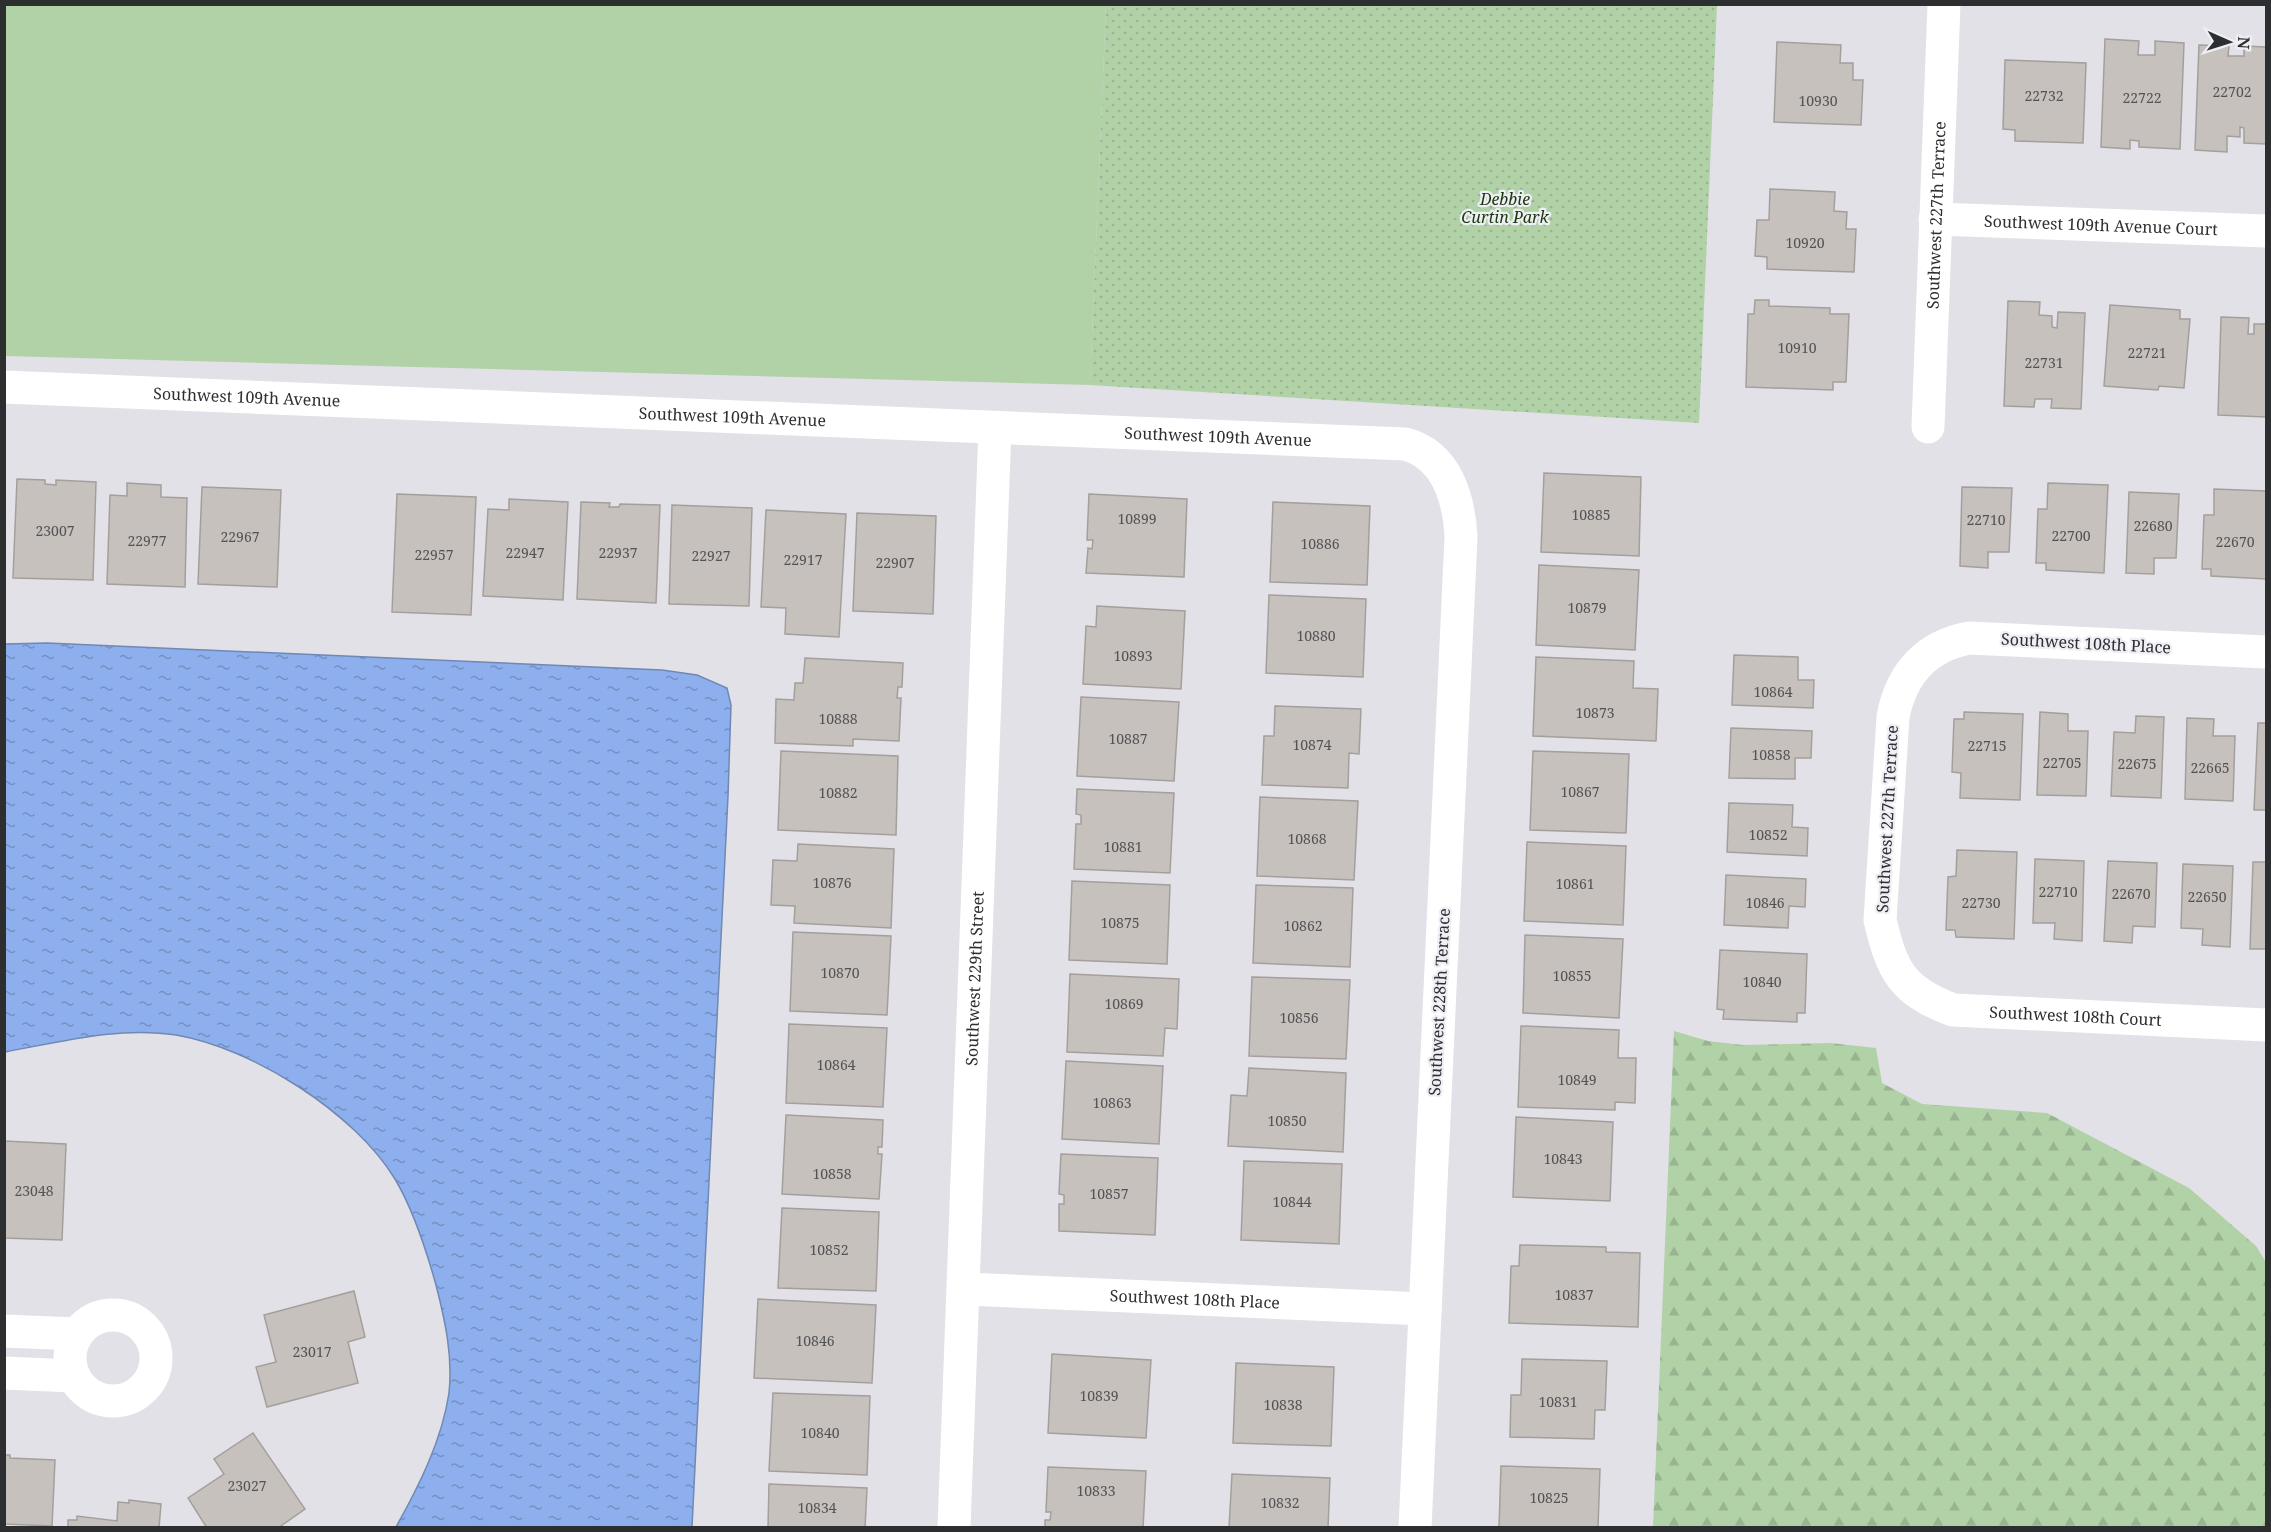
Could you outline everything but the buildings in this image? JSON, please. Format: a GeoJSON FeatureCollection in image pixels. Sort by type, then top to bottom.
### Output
{"type":"FeatureCollection","features":[{"type":"Feature","properties":{"kind":"street","name":"Southwest 227th Terrace"},"geometry":{"type":"LineString","coordinates":[[1928,427],[1944,4]]}},
{"type":"Feature","properties":{"kind":"street","name":"Southwest 109th Avenue Court"},"geometry":{"type":"LineString","coordinates":[[1935,219],[2266,231]]}},
{"type":"Feature","properties":{"kind":"street","name":"Southwest 109th Avenue"},"geometry":{"type":"LineString","coordinates":[[4,387],[1405,444],[1431,458],[1448,478]]}},
{"type":"Feature","properties":{"kind":"street","name":"Southwest 229th Street"},"geometry":{"type":"LineString","coordinates":[[954,1527],[965,1289],[995,428]]}},
{"type":"Feature","properties":{"kind":"street","name":"Southwest 228th Terrace"},"geometry":{"type":"LineString","coordinates":[[1415,1527],[1461,537],[1458,507],[1448,478]]}},
{"type":"Feature","properties":{"kind":"street","name":"Southwest 108th Place"},"geometry":{"type":"LineString","coordinates":[[1914,667],[1926,655],[1969,638],[2266,652]]}},
{"type":"Feature","properties":{"kind":"street","name":"Southwest 227th Terrace"},"geometry":{"type":"LineString","coordinates":[[1897,973],[1887,950],[1880,920],[1893,717],[1900,690],[1914,667]]}},
{"type":"Feature","properties":{"kind":"street","name":"Southwest 108th Court"},"geometry":{"type":"LineString","coordinates":[[1897,973],[1921,996],[1953,1010],[2266,1024]]}},
{"type":"Feature","properties":{"kind":"street","name":"Southwest 108th Place"},"geometry":{"type":"LineString","coordinates":[[965,1289],[1425,1309]]}},
{"type":"Feature","properties":{"kind":"street"},"geometry":{"type":"LineString","coordinates":[[115,1314],[130,1318],[143,1326],[151,1338],[155,1353],[154,1368],[148,1382],[138,1393],[124,1399],[109,1401],[89,1393],[74,1376],[70,1362],[71,1347],[77,1334],[87,1323],[100,1316],[115,1314]]}},
{"type":"Feature","properties":{"kind":"street"},"geometry":{"type":"LineString","coordinates":[[4,1331],[77,1334]]}},
{"type":"Feature","properties":{"kind":"street"},"geometry":{"type":"LineString","coordinates":[[4,1372],[74,1376]]}},
{"type":"Feature","properties":{"kind":"green space"},"geometry":{"type":"Polygon","coordinates":[[[5,5],[1106,5],[1090,385],[5,356],[5,5]]]}},
{"type":"Feature","properties":{"kind":"green space","name":"Debbie Curtin Park"},"geometry":{"type":"Polygon","coordinates":[[[1106,5],[1717,5],[1699,423],[1090,385],[1106,5]]]}},
{"type":"Feature","properties":{"kind":"green space"},"geometry":{"type":"Polygon","coordinates":[[[1674,1031],[1708,1041],[1743,1045],[1830,1043],[1876,1048],[1882,1083],[1922,1104],[2047,1113],[2189,1188],[2256,1246],[2266,1262],[2266,1527],[1653,1527],[1674,1031]]]}},
{"type":"Feature","properties":{"kind":"water"},"geometry":{"type":"Polygon","coordinates":[[[47,643],[662,670],[697,675],[727,688],[731,705],[728,796],[692,1527],[396,1527],[421,1479],[441,1428],[449,1393],[450,1365],[442,1311],[424,1244],[402,1191],[377,1154],[328,1107],[299,1087],[237,1054],[206,1042],[176,1035],[133,1032],[90,1036],[5,1052],[5,644],[47,643]]]}}]}
